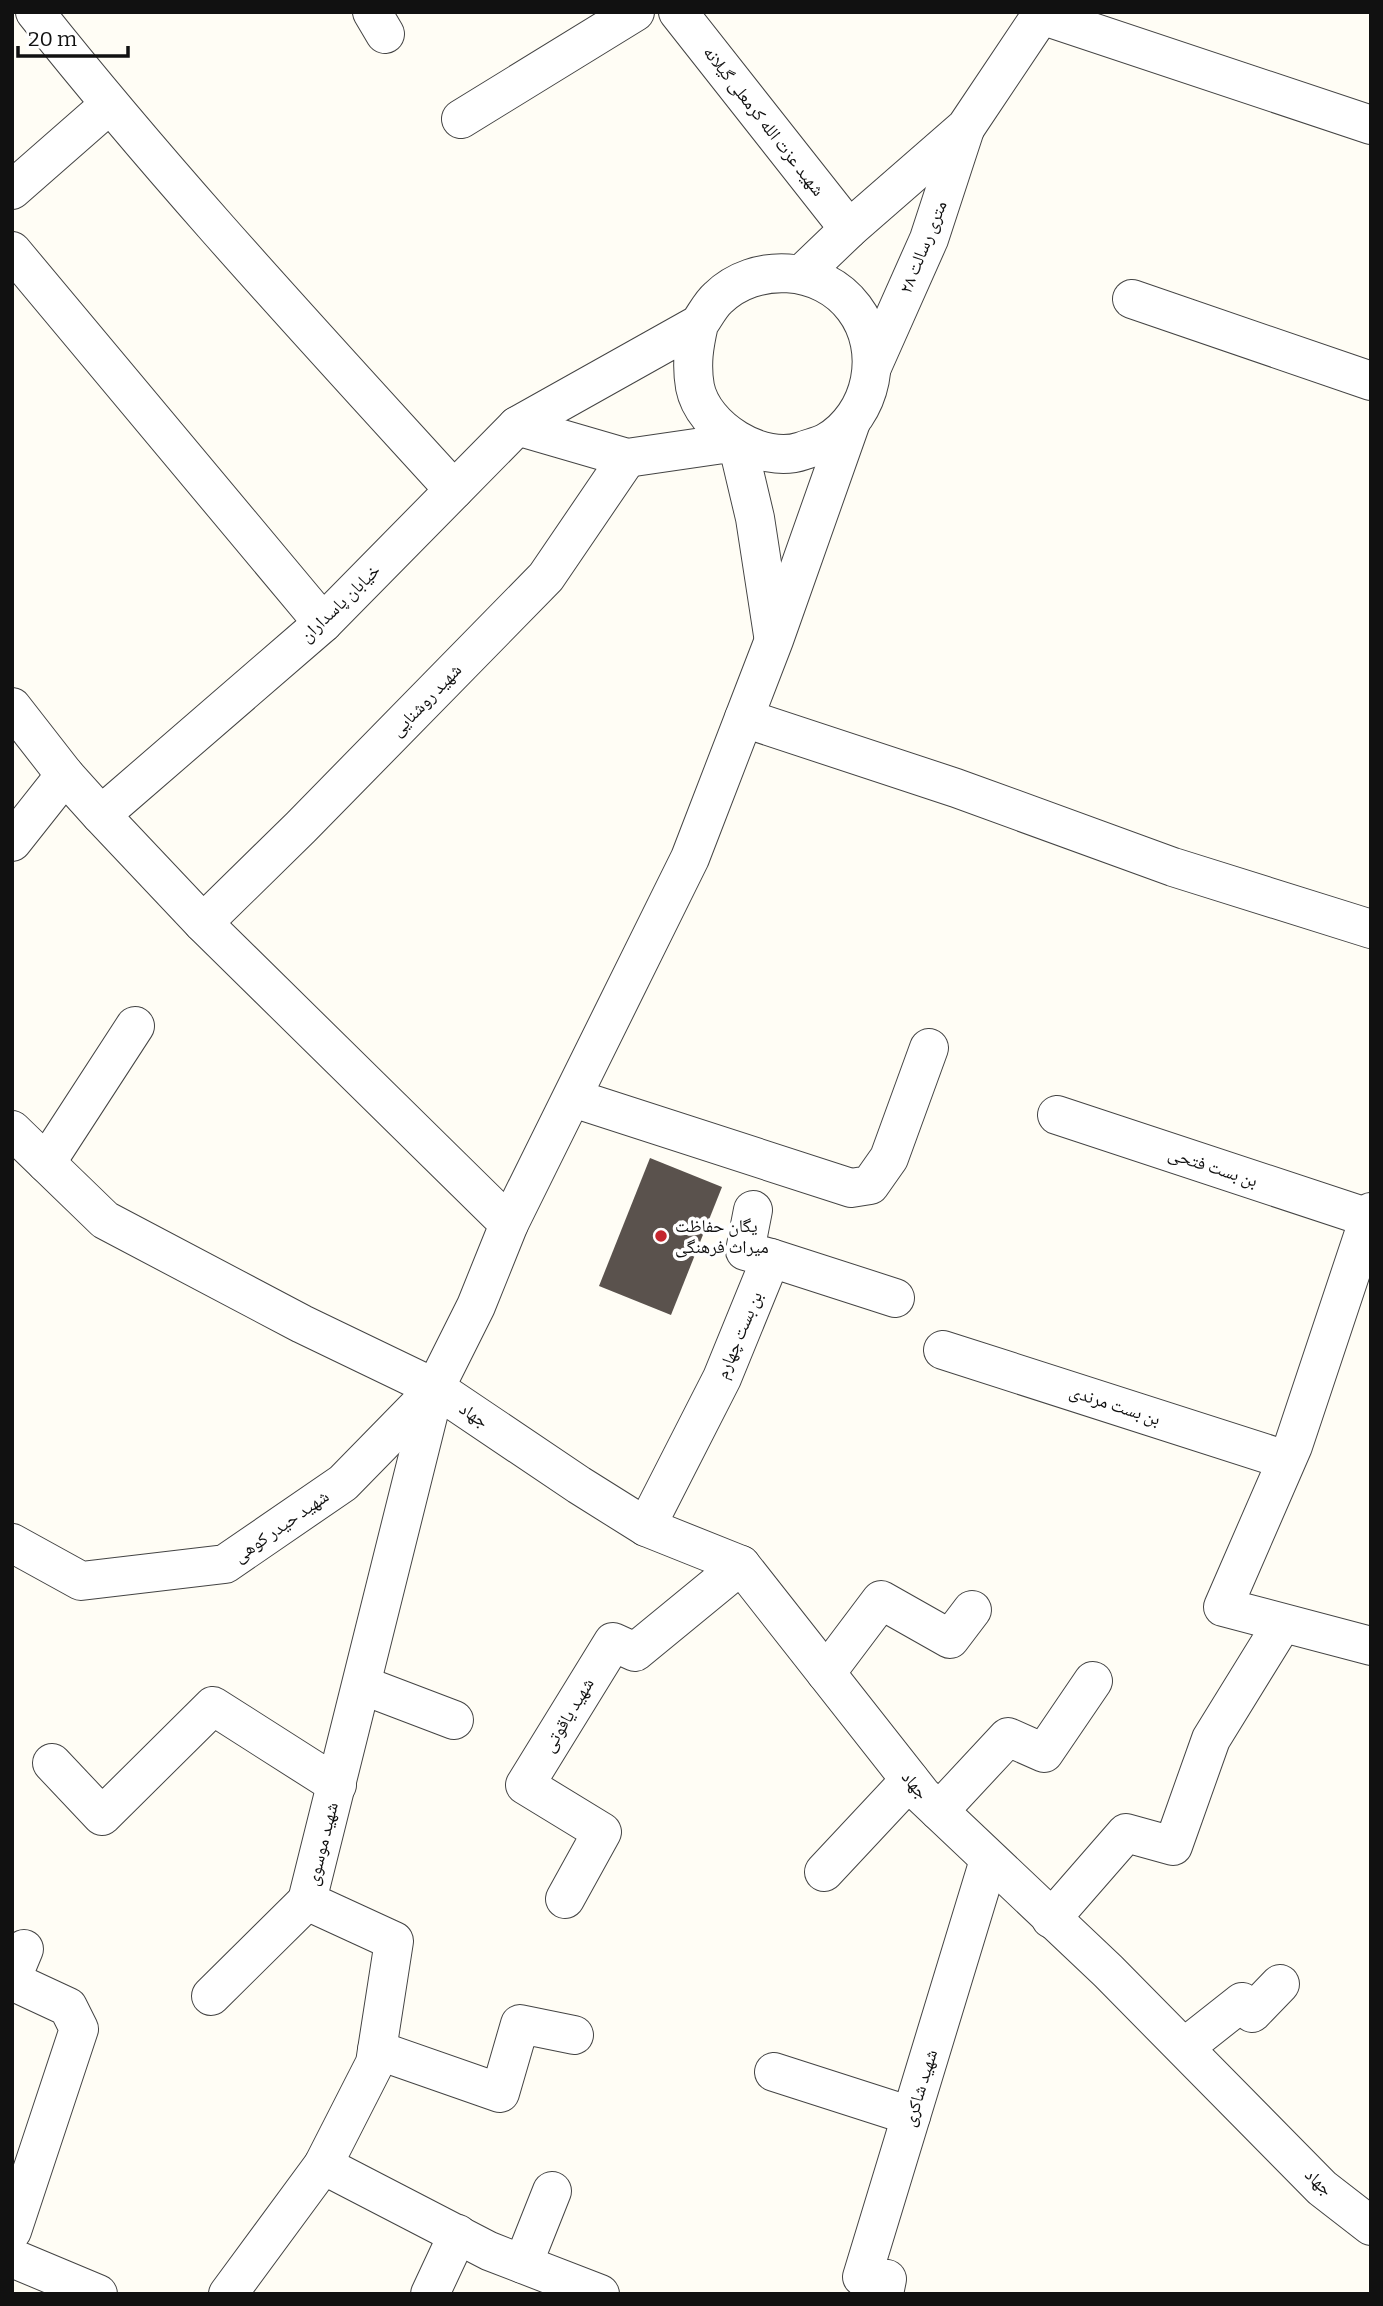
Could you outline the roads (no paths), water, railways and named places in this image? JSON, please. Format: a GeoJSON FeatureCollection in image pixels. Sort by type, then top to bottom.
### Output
{"type":"FeatureCollection","features":[{"type":"Feature","properties":{"kind":"street"},"geometry":{"type":"LineString","coordinates":[[35,12],[109,105],[222,236],[454,490]]}},
{"type":"Feature","properties":{"kind":"street"},"geometry":{"type":"LineString","coordinates":[[461,119],[635,12]]}},
{"type":"Feature","properties":{"kind":"street","name":"شهید عزت الله کرمعلی گیلانه"},"geometry":{"type":"LineString","coordinates":[[678,12],[849,229]]}},
{"type":"Feature","properties":{"kind":"street"},"geometry":{"type":"LineString","coordinates":[[1042,13],[1371,125]]}},
{"type":"Feature","properties":{"kind":"street","name":"۲۸ متری رسالت"},"geometry":{"type":"LineString","coordinates":[[802,274],[849,229],[966,127],[1042,13]]}},
{"type":"Feature","properties":{"kind":"street"},"geometry":{"type":"LineString","coordinates":[[12,190],[109,105]]}},
{"type":"Feature","properties":{"kind":"street","name":"۲۸ متری رسالت"},"geometry":{"type":"LineString","coordinates":[[873,365],[929,239],[966,127]]}},
{"type":"Feature","properties":{"kind":"street"},"geometry":{"type":"LineString","coordinates":[[12,251],[323,623]]}},
{"type":"Feature","properties":{"kind":"street"},"geometry":{"type":"LineString","coordinates":[[435,1388],[476,1306],[509,1224],[690,858],[774,640],[851,422],[867,396],[873,365],[869,334],[854,307],[831,287],[802,274],[772,272],[742,281],[717,299],[699,324],[692,357],[695,390],[712,420],[737,442],[767,452],[798,453],[827,442],[851,422]]}},
{"type":"Feature","properties":{"kind":"street"},"geometry":{"type":"LineString","coordinates":[[1132,299],[1371,381]]}},
{"type":"Feature","properties":{"kind":"street","name":"خیابان پاسداران"},"geometry":{"type":"LineString","coordinates":[[100,815],[323,623],[517,426],[699,324]]}},
{"type":"Feature","properties":{"kind":"street"},"geometry":{"type":"LineString","coordinates":[[517,426],[627,458],[737,442]]}},
{"type":"Feature","properties":{"kind":"street"},"geometry":{"type":"LineString","coordinates":[[737,442],[755,518],[774,640]]}},
{"type":"Feature","properties":{"kind":"street","name":"شهید روشنایی"},"geometry":{"type":"LineString","coordinates":[[203,923],[302,827],[546,577],[627,458]]}},
{"type":"Feature","properties":{"kind":"street"},"geometry":{"type":"LineString","coordinates":[[12,707],[100,815],[203,923],[509,1224]]}},
{"type":"Feature","properties":{"kind":"street"},"geometry":{"type":"LineString","coordinates":[[744,718],[956,788],[1173,867],[1371,929]]}},
{"type":"Feature","properties":{"kind":"street"},"geometry":{"type":"LineString","coordinates":[[12,842],[65,775]]}},
{"type":"Feature","properties":{"kind":"street"},"geometry":{"type":"LineString","coordinates":[[46,1163],[135,1026]]}},
{"type":"Feature","properties":{"kind":"street"},"geometry":{"type":"LineString","coordinates":[[572,1098],[851,1188],[870,1185],[888,1158],[929,1048]]}},
{"type":"Feature","properties":{"kind":"street","name":"بن بست فتحی"},"geometry":{"type":"LineString","coordinates":[[1057,1115],[1370,1215]]}},
{"type":"Feature","properties":{"kind":"street","name":"جهاد"},"geometry":{"type":"LineString","coordinates":[[12,1130],[105,1220],[302,1324],[435,1388],[646,1527],[741,1565],[910,1780],[939,1811],[1108,1970],[1322,2188],[1371,2225]]}},
{"type":"Feature","properties":{"kind":"street"},"geometry":{"type":"LineString","coordinates":[[754,1209],[745,1251],[895,1298]]}},
{"type":"Feature","properties":{"kind":"street"},"geometry":{"type":"LineString","coordinates":[[1370,1215],[1293,1446],[1223,1607],[1371,1646]]}},
{"type":"Feature","properties":{"kind":"street","name":"بن بست چهارم"},"geometry":{"type":"LineString","coordinates":[[646,1527],[722,1378],[771,1258]]}},
{"type":"Feature","properties":{"kind":"street","name":"بن بست مرندی"},"geometry":{"type":"LineString","coordinates":[[943,1350],[1286,1460]]}},
{"type":"Feature","properties":{"kind":"street","name":"شهید حیدر کوهی"},"geometry":{"type":"LineString","coordinates":[[12,1543],[81,1581],[225,1564],[343,1483],[435,1388]]}},
{"type":"Feature","properties":{"kind":"street","name":"شهید موسوی"},"geometry":{"type":"LineString","coordinates":[[228,2294],[323,2165],[375,2063],[394,1941],[307,1901],[435,1388]]}},
{"type":"Feature","properties":{"kind":"street","name":"شهید یاقوتی"},"geometry":{"type":"LineString","coordinates":[[565,1899],[602,1832],[525,1785],[613,1642],[635,1652],[741,1565]]}},
{"type":"Feature","properties":{"kind":"street"},"geometry":{"type":"LineString","coordinates":[[826,1673],[881,1600],[950,1639],[972,1610]]}},
{"type":"Feature","properties":{"kind":"street"},"geometry":{"type":"LineString","coordinates":[[1051,1919],[1126,1833],[1173,1846],[1211,1739],[1282,1624]]}},
{"type":"Feature","properties":{"kind":"street"},"geometry":{"type":"LineString","coordinates":[[939,1811],[1008,1737],[1044,1753],[1093,1682]]}},
{"type":"Feature","properties":{"kind":"street"},"geometry":{"type":"LineString","coordinates":[[362,1685],[454,1720]]}},
{"type":"Feature","properties":{"kind":"street"},"geometry":{"type":"LineString","coordinates":[[52,1763],[102,1816],[214,1706],[337,1785]]}},
{"type":"Feature","properties":{"kind":"street"},"geometry":{"type":"LineString","coordinates":[[824,1872],[910,1780]]}},
{"type":"Feature","properties":{"kind":"street","name":"شهید شاکری"},"geometry":{"type":"LineString","coordinates":[[884,2294],[887,2279],[862,2277],[989,1860]]}},
{"type":"Feature","properties":{"kind":"street"},"geometry":{"type":"LineString","coordinates":[[211,1996],[307,1901]]}},
{"type":"Feature","properties":{"kind":"street"},"geometry":{"type":"LineString","coordinates":[[12,2231],[21,2172],[79,2029],[68,2007],[16,1969]]}},
{"type":"Feature","properties":{"kind":"street"},"geometry":{"type":"LineString","coordinates":[[1185,2047],[1242,2002],[1252,2013],[1280,1984]]}},
{"type":"Feature","properties":{"kind":"street"},"geometry":{"type":"LineString","coordinates":[[377,2050],[500,2093],[520,2024],[574,2035]]}},
{"type":"Feature","properties":{"kind":"street"},"geometry":{"type":"LineString","coordinates":[[774,2072],[911,2116]]}},
{"type":"Feature","properties":{"kind":"street"},"geometry":{"type":"LineString","coordinates":[[323,2165],[489,2251],[600,2294]]}},
{"type":"Feature","properties":{"kind":"street"},"geometry":{"type":"LineString","coordinates":[[523,2264],[552,2191]]}},
{"type":"Feature","properties":{"kind":"street"},"geometry":{"type":"LineString","coordinates":[[430,2294],[458,2234]]}},
{"type":"Feature","properties":{"kind":"street"},"geometry":{"type":"LineString","coordinates":[[12,2258],[98,2294]]}},
{"type":"Feature","properties":{"kind":"place","name":"یگان حفاظت میراث فرهنگی"},"geometry":{"type":"Point","coordinates":[661,1236]}}]}
